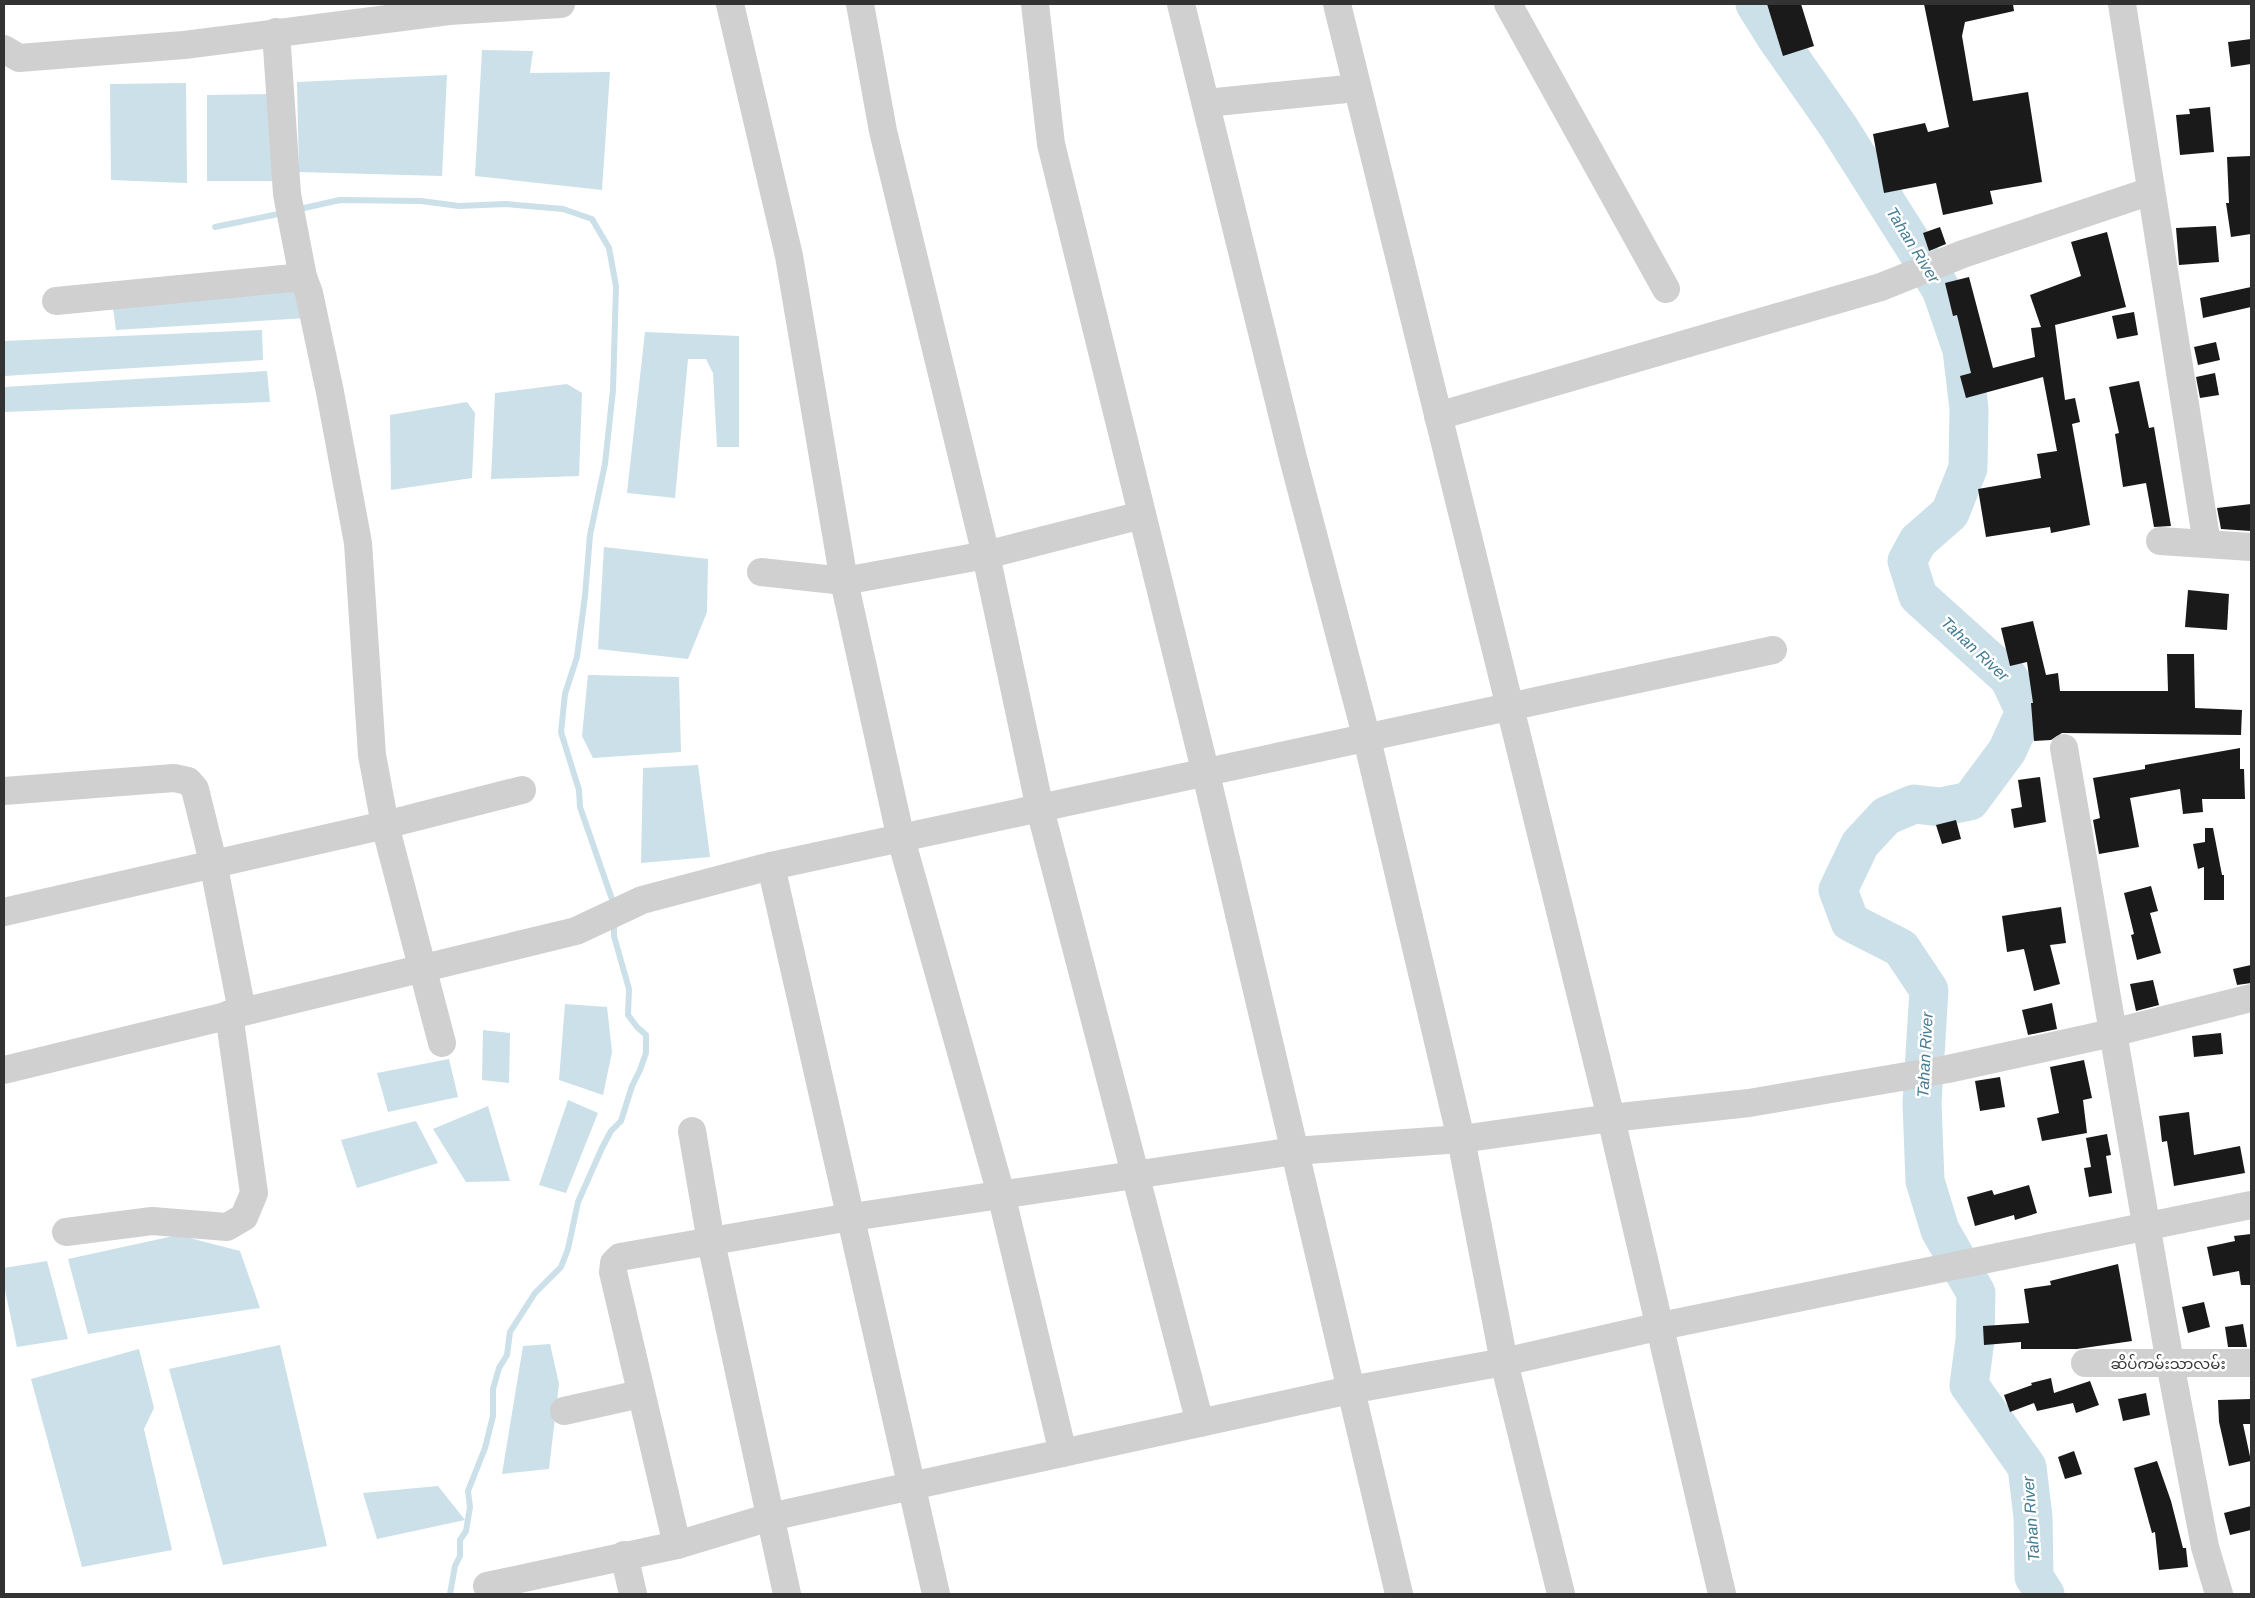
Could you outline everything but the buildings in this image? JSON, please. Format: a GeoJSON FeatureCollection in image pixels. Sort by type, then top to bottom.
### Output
{"type":"FeatureCollection","features":[{"type":"Feature","properties":{"kind":"street"},"geometry":{"type":"LineString","coordinates":[[4,49],[19,58],[184,45],[449,11],[561,4]]}},
{"type":"Feature","properties":{"kind":"street"},"geometry":{"type":"LineString","coordinates":[[730,4],[788,256],[844,581],[901,839],[1001,1194],[1062,1453]]}},
{"type":"Feature","properties":{"kind":"street"},"geometry":{"type":"LineString","coordinates":[[860,4],[883,131],[986,555],[1040,809],[1200,1423]]}},
{"type":"Feature","properties":{"kind":"street"},"geometry":{"type":"LineString","coordinates":[[1035,4],[1051,144],[1206,774],[1399,1594]]}},
{"type":"Feature","properties":{"kind":"street"},"geometry":{"type":"LineString","coordinates":[[1181,4],[1293,458],[1367,739],[1461,1139],[1504,1362],[1561,1594]]}},
{"type":"Feature","properties":{"kind":"street"},"geometry":{"type":"LineString","coordinates":[[1338,4],[1508,708],[1661,1326],[1722,1594]]}},
{"type":"Feature","properties":{"kind":"street"},"geometry":{"type":"LineString","coordinates":[[1508,4],[1666,289]]}},
{"type":"Feature","properties":{"kind":"street"},"geometry":{"type":"LineString","coordinates":[[2122,4],[2207,544]]}},
{"type":"Feature","properties":{"kind":"street"},"geometry":{"type":"LineString","coordinates":[[276,32],[286,194],[303,277],[313,311],[358,543],[372,755],[385,825],[442,1043]]}},
{"type":"Feature","properties":{"kind":"street"},"geometry":{"type":"LineString","coordinates":[[1206,103],[1357,88]]}},
{"type":"Feature","properties":{"kind":"street"},"geometry":{"type":"LineString","coordinates":[[1438,416],[1882,286],[1963,254],[2151,191]]}},
{"type":"Feature","properties":{"kind":"street"},"geometry":{"type":"LineString","coordinates":[[56,301],[303,277]]}},
{"type":"Feature","properties":{"kind":"street"},"geometry":{"type":"LineString","coordinates":[[760,572],[844,581],[986,555],[1142,515]]}},
{"type":"Feature","properties":{"kind":"street"},"geometry":{"type":"LineString","coordinates":[[2160,541],[2251,547]]}},
{"type":"Feature","properties":{"kind":"street"},"geometry":{"type":"LineString","coordinates":[[4,1070],[576,930],[642,900],[771,866],[1206,774],[1773,650]]}},
{"type":"Feature","properties":{"kind":"street"},"geometry":{"type":"LineString","coordinates":[[2064,748],[2112,1032],[2148,1226],[2170,1363],[2205,1546],[2219,1594]]}},
{"type":"Feature","properties":{"kind":"street"},"geometry":{"type":"LineString","coordinates":[[4,791],[174,778],[188,781],[195,789],[213,862],[236,1012],[254,1193],[244,1217],[227,1227],[152,1221],[66,1232]]}},
{"type":"Feature","properties":{"kind":"street"},"geometry":{"type":"LineString","coordinates":[[4,912],[213,862],[385,825],[522,790]]}},
{"type":"Feature","properties":{"kind":"street"},"geometry":{"type":"LineString","coordinates":[[771,866],[936,1594]]}},
{"type":"Feature","properties":{"kind":"street"},"geometry":{"type":"LineString","coordinates":[[677,1545],[640,1394],[613,1272],[614,1263],[620,1257],[852,1217],[1294,1151],[1461,1139],[1610,1118],[1749,1103],[1948,1069],[2251,998]]}},
{"type":"Feature","properties":{"kind":"street"},"geometry":{"type":"LineString","coordinates":[[692,1131],[711,1242],[787,1594]]}},
{"type":"Feature","properties":{"kind":"street"},"geometry":{"type":"LineString","coordinates":[[487,1586],[677,1545],[770,1517],[1350,1390],[1504,1362],[1661,1326],[2251,1205]]}},
{"type":"Feature","properties":{"kind":"street","name":"ဆိပ်ကမ်းသာလမ်း"},"geometry":{"type":"LineString","coordinates":[[2085,1363],[2251,1363]]}},
{"type":"Feature","properties":{"kind":"street"},"geometry":{"type":"LineString","coordinates":[[564,1411],[640,1394]]}},
{"type":"Feature","properties":{"kind":"street"},"geometry":{"type":"LineString","coordinates":[[624,1556],[633,1594]]}},
{"type":"Feature","properties":{"kind":"water"},"geometry":{"type":"Polygon","coordinates":[[[482,50],[533,51],[530,73],[610,72],[602,190],[475,176],[482,50]]]}},
{"type":"Feature","properties":{"kind":"water"},"geometry":{"type":"Polygon","coordinates":[[[447,75],[442,176],[299,172],[297,82],[447,75]]]}},
{"type":"Feature","properties":{"kind":"water"},"geometry":{"type":"Polygon","coordinates":[[[186,83],[187,183],[111,180],[110,84],[186,83]]]}},
{"type":"Feature","properties":{"kind":"water"},"geometry":{"type":"Polygon","coordinates":[[[273,94],[279,181],[207,181],[207,95],[273,94]]]}},
{"type":"Feature","properties":{"kind":"water"},"geometry":{"type":"Polygon","coordinates":[[[306,288],[307,318],[116,330],[112,300],[306,288]]]}},
{"type":"Feature","properties":{"kind":"water"},"geometry":{"type":"Polygon","coordinates":[[[262,330],[263,360],[4,376],[4,341],[262,330]]]}},
{"type":"Feature","properties":{"kind":"water"},"geometry":{"type":"Polygon","coordinates":[[[645,332],[739,336],[739,447],[717,447],[713,373],[706,359],[688,359],[675,498],[627,493],[645,332]]]}},
{"type":"Feature","properties":{"kind":"water"},"geometry":{"type":"Polygon","coordinates":[[[267,371],[270,402],[4,412],[4,387],[267,371]]]}},
{"type":"Feature","properties":{"kind":"water"},"geometry":{"type":"Polygon","coordinates":[[[567,384],[582,393],[579,476],[491,479],[495,393],[567,384]]]}},
{"type":"Feature","properties":{"kind":"water"},"geometry":{"type":"Polygon","coordinates":[[[467,402],[475,413],[472,478],[391,490],[390,415],[467,402]]]}},
{"type":"Feature","properties":{"kind":"water"},"geometry":{"type":"Polygon","coordinates":[[[604,547],[708,559],[707,612],[688,659],[598,649],[604,547]]]}},
{"type":"Feature","properties":{"kind":"water"},"geometry":{"type":"Polygon","coordinates":[[[588,675],[679,677],[681,752],[593,758],[582,736],[588,675]]]}},
{"type":"Feature","properties":{"kind":"water"},"geometry":{"type":"Polygon","coordinates":[[[698,765],[710,857],[641,863],[643,768],[698,765]]]}},
{"type":"Feature","properties":{"kind":"water"},"geometry":{"type":"Polygon","coordinates":[[[565,1004],[607,1007],[612,1052],[603,1095],[559,1080],[565,1004]]]}},
{"type":"Feature","properties":{"kind":"water"},"geometry":{"type":"Polygon","coordinates":[[[483,1030],[510,1033],[509,1083],[482,1080],[483,1030]]]}},
{"type":"Feature","properties":{"kind":"water"},"geometry":{"type":"Polygon","coordinates":[[[449,1059],[458,1097],[388,1112],[377,1073],[449,1059]]]}},
{"type":"Feature","properties":{"kind":"water"},"geometry":{"type":"Polygon","coordinates":[[[568,1100],[598,1113],[566,1193],[539,1185],[568,1100]]]}},
{"type":"Feature","properties":{"kind":"water"},"geometry":{"type":"Polygon","coordinates":[[[488,1106],[510,1181],[466,1182],[433,1129],[488,1106]]]}},
{"type":"Feature","properties":{"kind":"water"},"geometry":{"type":"Polygon","coordinates":[[[416,1121],[438,1163],[357,1188],[341,1140],[416,1121]]]}},
{"type":"Feature","properties":{"kind":"water"},"geometry":{"type":"Polygon","coordinates":[[[178,1235],[240,1251],[260,1308],[88,1334],[68,1259],[178,1235]]]}},
{"type":"Feature","properties":{"kind":"water"},"geometry":{"type":"Polygon","coordinates":[[[47,1261],[68,1339],[17,1347],[4,1285],[4,1268],[47,1261]]]}},
{"type":"Feature","properties":{"kind":"water"},"geometry":{"type":"Polygon","coordinates":[[[550,1344],[559,1384],[549,1469],[502,1474],[523,1346],[550,1344]]]}},
{"type":"Feature","properties":{"kind":"water"},"geometry":{"type":"Polygon","coordinates":[[[280,1345],[327,1546],[223,1565],[169,1369],[280,1345]]]}},
{"type":"Feature","properties":{"kind":"water"},"geometry":{"type":"Polygon","coordinates":[[[139,1349],[154,1408],[144,1429],[172,1550],[82,1567],[31,1379],[139,1349]]]}},
{"type":"Feature","properties":{"kind":"water"},"geometry":{"type":"Polygon","coordinates":[[[438,1486],[465,1520],[377,1539],[363,1493],[438,1486]]]}},
{"type":"Feature","properties":{"kind":"waterway","name":"Tahan River"},"geometry":{"type":"LineString","coordinates":[[1755,4],[1838,126],[1941,289],[1962,350],[1969,409],[1968,468],[1950,513],[1918,541],[1907,561],[1918,596],[2009,678],[2025,712],[2007,751],[1970,801],[1940,807],[1914,804],[1886,816],[1860,844],[1838,890],[1850,922],[1901,948],[1929,990],[1922,1103],[1925,1181],[1940,1230],[1976,1293],[1975,1340],[1969,1385],[2027,1467],[2033,1517],[2034,1577],[2045,1594]]}},
{"type":"Feature","properties":{"kind":"waterway"},"geometry":{"type":"LineString","coordinates":[[295,210],[340,200],[421,201],[459,206],[506,204],[563,209],[592,219],[609,248],[616,286],[613,390],[605,464],[590,535],[577,657],[565,694],[561,732],[579,790],[580,807],[614,905]]}},
{"type":"Feature","properties":{"kind":"waterway"},"geometry":{"type":"LineString","coordinates":[[215,227],[283,213]]}},
{"type":"Feature","properties":{"kind":"waterway"},"geometry":{"type":"LineString","coordinates":[[450,1594],[455,1566],[460,1556],[460,1540],[466,1531],[470,1507],[468,1491],[485,1448],[493,1416],[493,1389],[499,1368],[507,1355],[510,1332],[535,1293],[561,1267],[568,1249],[578,1202],[611,1131],[621,1121],[632,1086],[646,1053],[646,1035],[628,1015],[629,989],[614,936],[614,920]]}}]}
